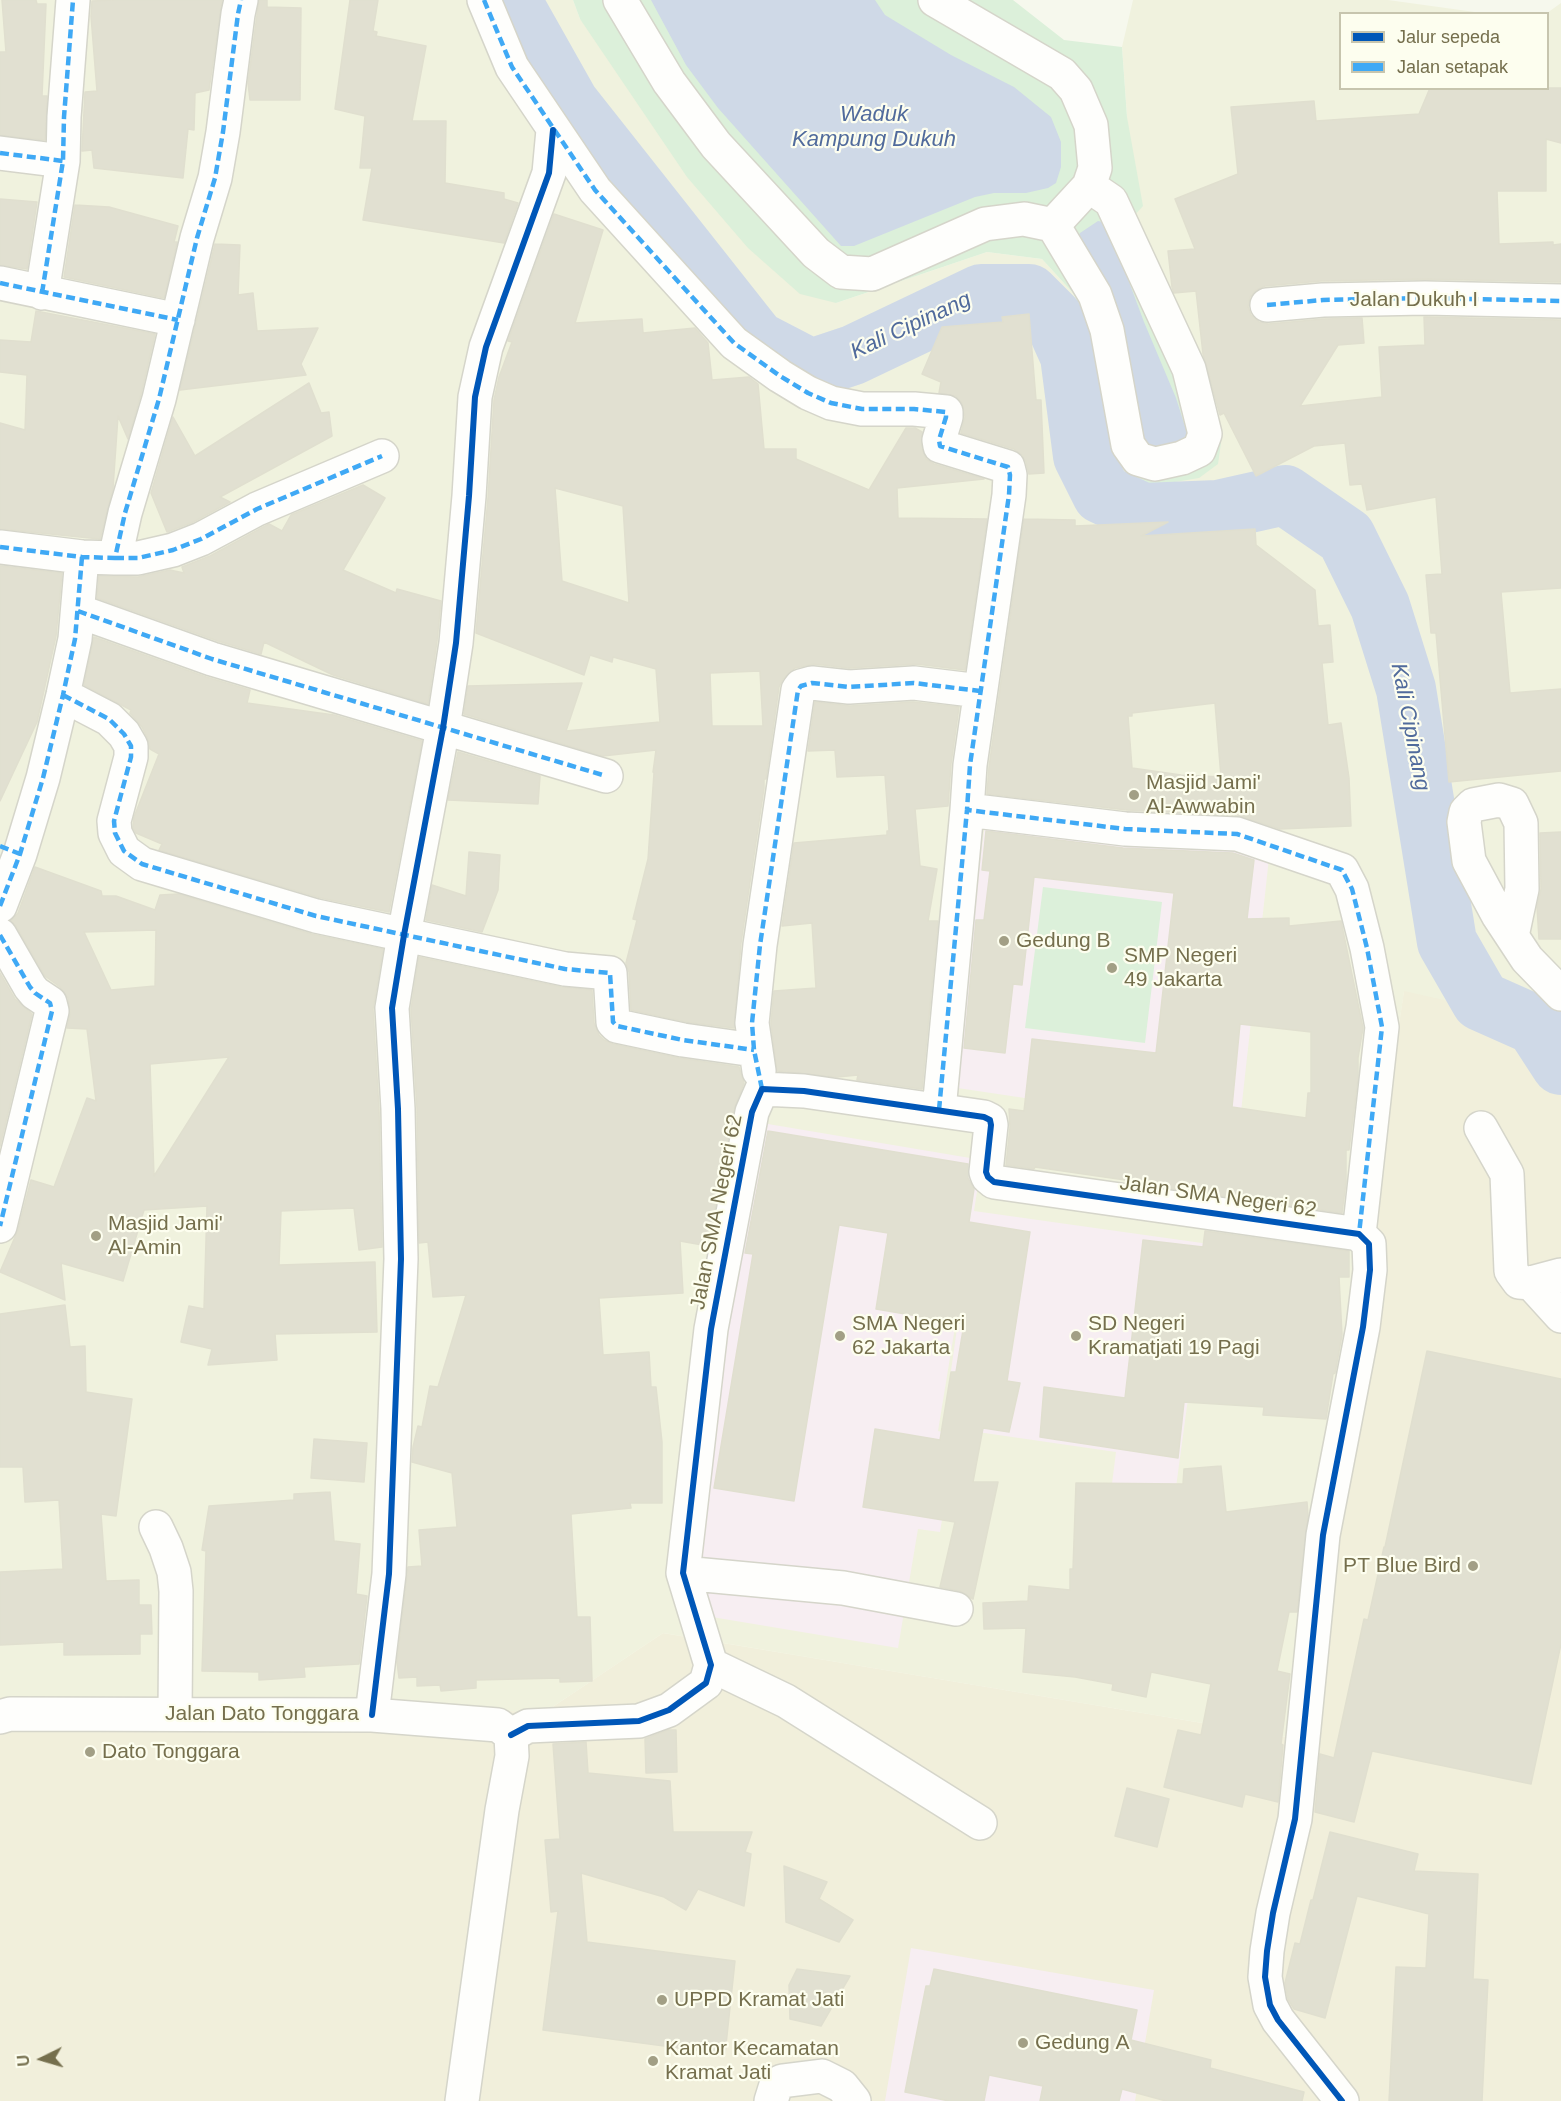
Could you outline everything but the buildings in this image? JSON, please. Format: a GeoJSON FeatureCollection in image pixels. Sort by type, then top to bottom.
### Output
{"type":"FeatureCollection","features":[{"type":"Feature","properties":{"kind":"street"},"geometry":{"type":"LineString","coordinates":[[42,292],[63,161],[64,117],[74,0]]}},
{"type":"Feature","properties":{"kind":"street"},"geometry":{"type":"LineString","coordinates":[[115,558],[125,513],[159,399],[197,238],[214,178],[223,132],[241,0]]}},
{"type":"Feature","properties":{"kind":"street"},"geometry":{"type":"LineString","coordinates":[[484,0],[512,67],[595,190],[734,343],[808,393],[831,403],[862,409],[914,409],[946,412],[939,446],[1008,467],[1009,495],[970,765],[939,1110]]}},
{"type":"Feature","properties":{"kind":"street"},"geometry":{"type":"LineString","coordinates":[[620,0],[669,82],[716,145],[816,253],[841,272],[872,274],[986,224],[1024,219],[1053,225],[1095,295],[1107,330],[1128,445],[1138,459],[1155,464],[1182,458],[1199,450],[1205,434],[1189,369],[1111,201],[1089,186]]}},
{"type":"Feature","properties":{"kind":"street"},"geometry":{"type":"LineString","coordinates":[[935,0],[1062,74],[1076,90],[1091,125],[1095,168],[1089,186],[1053,225]]}},
{"type":"Feature","properties":{"kind":"street"},"geometry":{"type":"LineString","coordinates":[[372,1715],[389,1574],[401,1259],[399,1109],[392,1008],[443,728],[456,643],[475,397],[486,347],[549,173],[553,130]]}},
{"type":"Feature","properties":{"kind":"street"},"geometry":{"type":"LineString","coordinates":[[0,153],[63,161]]}},
{"type":"Feature","properties":{"kind":"street"},"geometry":{"type":"LineString","coordinates":[[0,283],[178,320]]}},
{"type":"Feature","properties":{"kind":"street","name":"Jalan Dukuh I"},"geometry":{"type":"LineString","coordinates":[[1267,304],[1323,300],[1425,298],[1561,301]]}},
{"type":"Feature","properties":{"kind":"street"},"geometry":{"type":"LineString","coordinates":[[0,547],[82,557],[132,559],[173,550],[201,539],[257,509],[382,456]]}},
{"type":"Feature","properties":{"kind":"street"},"geometry":{"type":"LineString","coordinates":[[0,906],[10,850],[43,778],[63,695],[75,639],[82,557]]}},
{"type":"Feature","properties":{"kind":"street"},"geometry":{"type":"LineString","coordinates":[[78,611],[212,658],[606,776]]}},
{"type":"Feature","properties":{"kind":"street"},"geometry":{"type":"LineString","coordinates":[[762,1089],[754,1050],[752,1023],[760,945],[798,690],[801,686],[812,683],[849,687],[914,682],[980,691]]}},
{"type":"Feature","properties":{"kind":"street"},"geometry":{"type":"LineString","coordinates":[[63,695],[109,719],[124,734],[131,746],[131,757],[114,821],[117,838],[129,856],[141,864],[316,916],[565,969],[610,972],[613,1022],[617,1026],[683,1040],[754,1050]]}},
{"type":"Feature","properties":{"kind":"street"},"geometry":{"type":"LineString","coordinates":[[967,810],[1125,829],[1237,834],[1342,870],[1352,889],[1367,948],[1382,1027],[1359,1234],[1369,1244],[1370,1270],[1363,1327],[1323,1535],[1295,1819],[1273,1913],[1265,1977],[1270,2005],[1278,2020],[1342,2101]]}},
{"type":"Feature","properties":{"kind":"street"},"geometry":{"type":"LineString","coordinates":[[0,935],[30,987],[50,1003],[52,1011],[0,1226]]}},
{"type":"Feature","properties":{"kind":"street"},"geometry":{"type":"LineString","coordinates":[[1512,936],[1527,959],[1561,994]]}},
{"type":"Feature","properties":{"kind":"street","name":"Jalan SMA Negeri 62"},"geometry":{"type":"LineString","coordinates":[[711,1665],[683,1573],[711,1329],[752,1112],[762,1089],[804,1091],[984,1117],[990,1120],[991,1125],[986,1170],[988,1177],[994,1182],[1359,1234]]}},
{"type":"Feature","properties":{"kind":"street"},"geometry":{"type":"LineString","coordinates":[[1481,1128],[1507,1174],[1512,1271],[1519,1282],[1546,1279],[1561,1316]]}},
{"type":"Feature","properties":{"kind":"street"},"geometry":{"type":"LineString","coordinates":[[156,1527],[174,1572],[176,1591],[175,1714]]}},
{"type":"Feature","properties":{"kind":"street"},"geometry":{"type":"LineString","coordinates":[[683,1573],[843,1588],[956,1609]]}},
{"type":"Feature","properties":{"kind":"street"},"geometry":{"type":"LineString","coordinates":[[462,2101],[502,1810],[512,1756],[511,1735],[528,1726],[639,1721],[669,1710],[706,1683],[711,1665],[786,1701],[980,1823]]}},
{"type":"Feature","properties":{"kind":"street","name":"Jalan Dato Tonggara"},"geometry":{"type":"LineString","coordinates":[[0,1717],[10,1714],[372,1715],[498,1725],[511,1735]]}},
{"type":"Feature","properties":{"kind":"street"},"geometry":{"type":"LineString","coordinates":[[771,2101],[776,2085],[782,2081],[822,2076],[842,2086],[854,2101]]}},
{"type":"Feature","properties":{"kind":"shaded area"},"geometry":{"type":"Polygon","coordinates":[[[0,0],[573,0],[580,19],[836,303],[987,252],[1042,259],[1073,293],[1089,327],[1097,402],[1131,218],[1122,47],[1133,0],[1388,0],[1475,12],[1339,12],[1339,90],[1549,90],[1548,12],[1561,3],[1561,1048],[1519,1017],[1404,992],[1292,1738],[663,1633],[545,1712],[0,1697],[0,0]]]}},
{"type":"Feature","properties":{"kind":"shaded area"},"geometry":{"type":"Polygon","coordinates":[[[573,0],[1013,0],[1064,40],[1122,47],[1127,117],[1143,206],[1131,219],[1179,322],[1221,443],[1218,464],[1199,478],[1157,485],[1127,478],[1097,402],[1089,327],[1073,293],[1042,259],[987,252],[836,303],[800,294],[748,248],[687,177],[580,19],[573,0]]]}},
{"type":"Feature","properties":{"kind":"shaded area","name":"SMP Negeri 49 Jakarta"},"geometry":{"type":"Polygon","coordinates":[[[986,816],[1270,849],[1239,1130],[951,1087],[986,816]]]}},
{"type":"Feature","properties":{"kind":"shaded area"},"geometry":{"type":"Polygon","coordinates":[[[1043,887],[1162,902],[1145,1043],[1025,1028],[1043,887]]]}},
{"type":"Feature","properties":{"kind":"shaded area"},"geometry":{"type":"Polygon","coordinates":[[[1404,991],[1519,1017],[1561,1048],[1561,2101],[0,2101],[0,1697],[545,1712],[663,1633],[1292,1738],[1404,991]]]}},
{"type":"Feature","properties":{"kind":"shaded area","name":"SMA Negeri 62 Jakarta"},"geometry":{"type":"Polygon","coordinates":[[[762,1123],[982,1160],[974,1211],[1209,1244],[1171,1524],[1108,1516],[1116,1452],[943,1427],[972,1223],[938,1431],[956,1435],[940,1532],[918,1529],[898,1648],[682,1612],[762,1123]]]}},
{"type":"Feature","properties":{"kind":"shaded area","name":"Gedung A"},"geometry":{"type":"Polygon","coordinates":[[[911,1948],[1154,1990],[1135,2101],[885,2101],[911,1948]]]}},
{"type":"Feature","properties":{"kind":"water","name":"Waduk Kampung Dukuh"},"geometry":{"type":"Polygon","coordinates":[[[651,0],[875,0],[885,15],[951,55],[1014,87],[1051,117],[1061,142],[1061,167],[1056,183],[1048,188],[1026,193],[994,193],[975,197],[854,246],[841,246],[718,108],[686,65],[651,0]]]}},
{"type":"Feature","properties":{"kind":"water"},"geometry":{"type":"Polygon","coordinates":[[[1098,221],[1107,223],[1144,322],[1176,398],[1187,433],[1185,445],[1142,451],[1076,244],[1080,233],[1098,221]]]}},
{"type":"Feature","properties":{"kind":"waterway","name":"Kali Cipinang"},"geometry":{"type":"LineString","coordinates":[[511,0],[569,103],[757,341],[811,369],[853,355],[981,294],[1029,294],[1053,318],[1070,356],[1083,456],[1102,494],[1143,513],[1218,510],[1285,495],[1346,537],[1380,606],[1406,689],[1447,942],[1481,1001],[1535,1025],[1561,1065]]}},
{"type":"Feature","properties":{"kind":"marked path"},"geometry":{"type":"LineString","coordinates":[[42,293],[63,161],[73,0]]}},
{"type":"Feature","properties":{"kind":"marked path"},"geometry":{"type":"LineString","coordinates":[[0,547],[82,557],[115,558],[125,513],[159,399],[197,238],[215,178],[241,0]]}},
{"type":"Feature","properties":{"kind":"marked path"},"geometry":{"type":"LineString","coordinates":[[484,0],[512,67],[595,190],[734,343],[780,376],[808,393],[831,403],[862,409],[914,409],[946,412],[939,440],[940,446],[1008,467],[1009,495],[970,765],[967,810]]}},
{"type":"Feature","properties":{"kind":"marked path"},"geometry":{"type":"LineString","coordinates":[[0,153],[63,161]]}},
{"type":"Feature","properties":{"kind":"marked path"},"geometry":{"type":"LineString","coordinates":[[0,283],[178,320]]}},
{"type":"Feature","properties":{"kind":"marked path"},"geometry":{"type":"LineString","coordinates":[[1267,305],[1323,300],[1425,298],[1561,301]]}},
{"type":"Feature","properties":{"kind":"marked path"},"geometry":{"type":"LineString","coordinates":[[115,558],[138,558],[173,550],[201,539],[257,509],[382,456]]}},
{"type":"Feature","properties":{"kind":"marked path"},"geometry":{"type":"LineString","coordinates":[[0,906],[20,854],[43,778],[63,695],[75,639],[82,557]]}},
{"type":"Feature","properties":{"kind":"marked path"},"geometry":{"type":"LineString","coordinates":[[78,611],[212,659],[606,776]]}},
{"type":"Feature","properties":{"kind":"marked path"},"geometry":{"type":"LineString","coordinates":[[762,1089],[754,1050],[752,1023],[760,945],[798,690],[801,686],[812,683],[849,687],[914,683],[980,691]]}},
{"type":"Feature","properties":{"kind":"marked path"},"geometry":{"type":"LineString","coordinates":[[63,695],[109,719],[124,734],[131,746],[131,757],[114,821],[115,833],[124,851],[142,864],[316,916],[565,969],[610,973],[613,1022],[617,1026],[683,1040],[754,1050]]}},
{"type":"Feature","properties":{"kind":"marked path"},"geometry":{"type":"LineString","coordinates":[[939,1110],[967,810],[1125,829],[1237,834],[1342,870],[1352,889],[1367,948],[1382,1027],[1359,1234]]}},
{"type":"Feature","properties":{"kind":"marked path"},"geometry":{"type":"LineString","coordinates":[[0,846],[20,854]]}},
{"type":"Feature","properties":{"kind":"marked path"},"geometry":{"type":"LineString","coordinates":[[0,935],[30,987],[50,1003],[52,1011],[0,1226]]}},
{"type":"Feature","properties":{"kind":"cycle path"},"geometry":{"type":"LineString","coordinates":[[372,1715],[389,1574],[401,1259],[398,1109],[392,1008],[443,728],[456,643],[475,397],[486,347],[549,173],[553,130]]}},
{"type":"Feature","properties":{"kind":"cycle path"},"geometry":{"type":"LineString","coordinates":[[511,1735],[528,1726],[639,1721],[669,1710],[706,1683],[711,1665],[683,1573],[711,1329],[752,1112],[762,1089],[804,1091],[984,1117],[990,1120],[991,1125],[986,1172],[994,1182],[1359,1234],[1369,1244],[1370,1270],[1363,1327],[1323,1535],[1295,1819],[1273,1913],[1265,1977],[1270,2005],[1278,2020],[1342,2101]]}},
{"type":"Feature","properties":{"kind":"place","name":"Masjid Jami' Al-Awwabin"},"geometry":{"type":"Point","coordinates":[1134,795]}},
{"type":"Feature","properties":{"kind":"place","name":"Gedung B"},"geometry":{"type":"Point","coordinates":[1004,941]}},
{"type":"Feature","properties":{"kind":"place","name":"SMP Negeri 49 Jakarta"},"geometry":{"type":"Point","coordinates":[1112,968]}},
{"type":"Feature","properties":{"kind":"place","name":"Masjid Jami' Al-Amin"},"geometry":{"type":"Point","coordinates":[96,1236]}},
{"type":"Feature","properties":{"kind":"place","name":"SMA Negeri 62 Jakarta"},"geometry":{"type":"Point","coordinates":[840,1336]}},
{"type":"Feature","properties":{"kind":"place","name":"SD Negeri Kramatjati 19 Pagi"},"geometry":{"type":"Point","coordinates":[1076,1336]}},
{"type":"Feature","properties":{"kind":"place","name":"PT Blue Bird"},"geometry":{"type":"Point","coordinates":[1473,1566]}},
{"type":"Feature","properties":{"kind":"place","name":"Dato Tonggara"},"geometry":{"type":"Point","coordinates":[90,1752]}},
{"type":"Feature","properties":{"kind":"place","name":"UPPD Kramat Jati"},"geometry":{"type":"Point","coordinates":[662,2000]}},
{"type":"Feature","properties":{"kind":"place","name":"Gedung A"},"geometry":{"type":"Point","coordinates":[1023,2043]}},
{"type":"Feature","properties":{"kind":"place","name":"Kantor Kecamatan Kramat Jati"},"geometry":{"type":"Point","coordinates":[653,2061]}}]}
